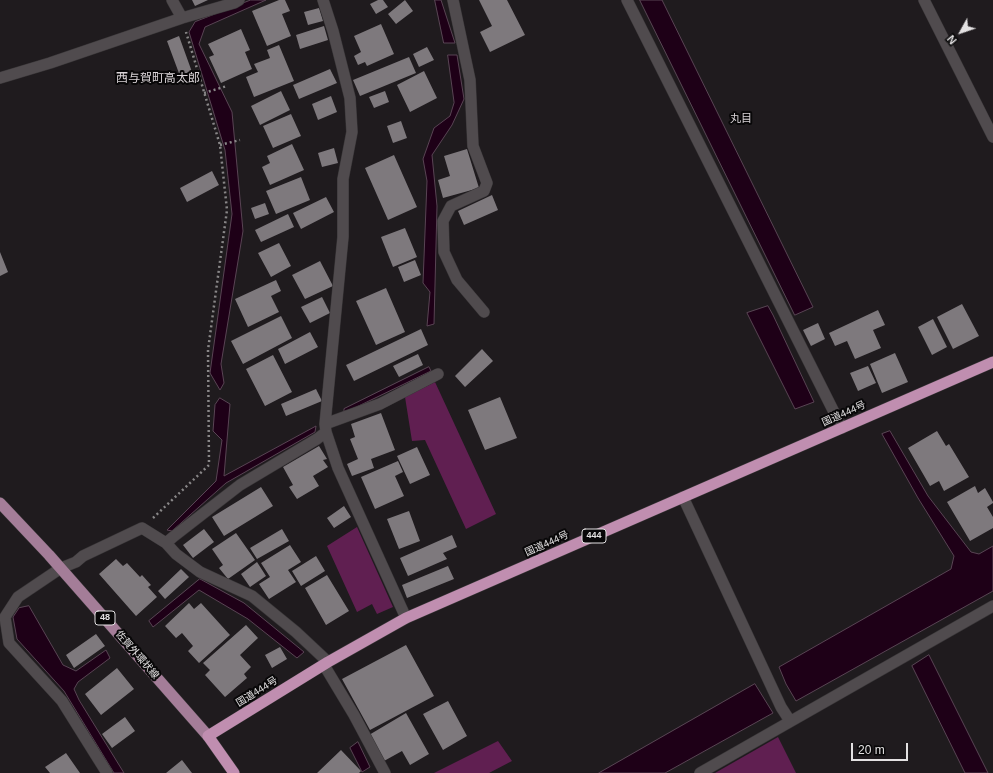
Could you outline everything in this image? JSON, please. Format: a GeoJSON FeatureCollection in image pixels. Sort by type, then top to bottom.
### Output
{"type":"FeatureCollection","features":[{"type":"Feature","properties":{"kind":"highway","name":"国道444号"},"geometry":{"type":"LineString","coordinates":[[208,736],[326,663],[406,618],[993,362]]}},
{"type":"Feature","properties":{"kind":"highway"},"geometry":{"type":"LineString","coordinates":[[208,736],[234,773]]}},
{"type":"Feature","properties":{"kind":"main road","name":"佐賀外環状線"},"geometry":{"type":"LineString","coordinates":[[0,503],[50,555],[208,736]]}},
{"type":"Feature","properties":{"kind":"street"},"geometry":{"type":"LineString","coordinates":[[172,0],[182,18]]}},
{"type":"Feature","properties":{"kind":"street"},"geometry":{"type":"LineString","coordinates":[[0,78],[50,63],[182,18],[234,3],[239,0]]}},
{"type":"Feature","properties":{"kind":"street"},"geometry":{"type":"LineString","coordinates":[[323,0],[333,30],[350,98],[352,132],[343,179],[343,236],[326,428],[338,468],[406,618]]}},
{"type":"Feature","properties":{"kind":"street"},"geometry":{"type":"LineString","coordinates":[[452,0],[470,80],[473,146],[487,183],[484,191],[451,206],[443,221],[444,252],[457,280],[484,312]]}},
{"type":"Feature","properties":{"kind":"street"},"geometry":{"type":"LineString","coordinates":[[628,0],[842,428]]}},
{"type":"Feature","properties":{"kind":"street"},"geometry":{"type":"LineString","coordinates":[[924,0],[993,137]]}},
{"type":"Feature","properties":{"kind":"street"},"geometry":{"type":"LineString","coordinates":[[166,543],[240,485],[317,439],[326,428],[380,404],[438,374]]}},
{"type":"Feature","properties":{"kind":"street"},"geometry":{"type":"LineString","coordinates":[[683,497],[781,707],[790,721]]}},
{"type":"Feature","properties":{"kind":"street"},"geometry":{"type":"LineString","coordinates":[[107,773],[62,701],[9,644],[5,617],[18,597],[61,568],[76,562],[83,556],[142,528],[166,543],[176,554],[200,572],[252,596],[296,632],[326,663],[385,773]]}},
{"type":"Feature","properties":{"kind":"street"},"geometry":{"type":"LineString","coordinates":[[700,773],[993,606]]}},
{"type":"Feature","properties":{"kind":"path"},"geometry":{"type":"LineString","coordinates":[[142,528],[209,465],[208,350],[227,210],[220,145],[182,18]]}},
{"type":"Feature","properties":{"kind":"path"},"geometry":{"type":"LineString","coordinates":[[204,93],[227,86]]}},
{"type":"Feature","properties":{"kind":"path"},"geometry":{"type":"LineString","coordinates":[[220,145],[240,140]]}},
{"type":"Feature","properties":{"kind":"shaded area"},"geometry":{"type":"Polygon","coordinates":[[[251,0],[266,0],[205,27],[199,44],[232,112],[243,231],[221,364],[224,383],[220,390],[210,373],[232,214],[225,150],[189,32],[195,22],[251,0]]]}},
{"type":"Feature","properties":{"kind":"shaded area"},"geometry":{"type":"Polygon","coordinates":[[[435,0],[441,0],[455,43],[444,43],[435,0]]]}},
{"type":"Feature","properties":{"kind":"shaded area"},"geometry":{"type":"Polygon","coordinates":[[[640,0],[662,0],[813,307],[795,315],[640,0]]]}},
{"type":"Feature","properties":{"kind":"shaded area"},"geometry":{"type":"Polygon","coordinates":[[[448,55],[457,55],[464,99],[452,125],[432,155],[437,206],[434,324],[427,326],[430,292],[423,283],[427,181],[423,159],[434,128],[450,116],[454,103],[448,55]]]}},
{"type":"Feature","properties":{"kind":"shaded area"},"geometry":{"type":"Polygon","coordinates":[[[768,306],[814,402],[795,409],[747,313],[768,306]]]}},
{"type":"Feature","properties":{"kind":"shaded area"},"geometry":{"type":"Polygon","coordinates":[[[429,367],[431,371],[344,413],[344,409],[429,367]]]}},
{"type":"Feature","properties":{"kind":"shaded area"},"geometry":{"type":"Polygon","coordinates":[[[435,382],[496,514],[466,529],[425,440],[412,441],[405,397],[435,382]]]}},
{"type":"Feature","properties":{"kind":"shaded area"},"geometry":{"type":"Polygon","coordinates":[[[220,398],[230,404],[224,476],[316,426],[315,432],[226,483],[172,531],[167,530],[216,481],[222,440],[213,431],[215,405],[220,398]]]}},
{"type":"Feature","properties":{"kind":"shaded area"},"geometry":{"type":"Polygon","coordinates":[[[890,431],[928,496],[971,552],[979,554],[993,546],[993,591],[796,701],[786,684],[779,667],[951,569],[954,556],[918,498],[882,434],[890,431]]]}},
{"type":"Feature","properties":{"kind":"shaded area"},"geometry":{"type":"Polygon","coordinates":[[[357,527],[393,607],[377,614],[372,604],[357,612],[327,546],[357,527]]]}},
{"type":"Feature","properties":{"kind":"shaded area"},"geometry":{"type":"Polygon","coordinates":[[[200,579],[244,603],[304,652],[297,658],[248,619],[199,590],[153,627],[149,621],[200,579]]]}},
{"type":"Feature","properties":{"kind":"shaded area"},"geometry":{"type":"Polygon","coordinates":[[[29,606],[63,665],[76,671],[106,650],[110,658],[78,682],[74,689],[79,700],[124,773],[114,773],[64,691],[17,639],[13,617],[19,608],[29,606]]]}},
{"type":"Feature","properties":{"kind":"shaded area"},"geometry":{"type":"Polygon","coordinates":[[[929,655],[988,773],[965,773],[912,666],[929,655]]]}},
{"type":"Feature","properties":{"kind":"shaded area"},"geometry":{"type":"Polygon","coordinates":[[[755,684],[773,713],[665,773],[599,773],[755,684]]]}},
{"type":"Feature","properties":{"kind":"shaded area"},"geometry":{"type":"Polygon","coordinates":[[[778,737],[796,773],[715,773],[778,737]]]}},
{"type":"Feature","properties":{"kind":"shaded area"},"geometry":{"type":"Polygon","coordinates":[[[498,741],[512,761],[489,773],[434,773],[498,741]]]}},
{"type":"Feature","properties":{"kind":"shaded area"},"geometry":{"type":"Polygon","coordinates":[[[358,742],[370,767],[362,772],[350,748],[358,742]]]}},
{"type":"Feature","properties":{"kind":"building"},"geometry":{"type":"Polygon","coordinates":[[[192,0],[208,0],[195,6],[192,0]]]}},
{"type":"Feature","properties":{"kind":"building"},"geometry":{"type":"Polygon","coordinates":[[[279,0],[285,0],[290,11],[282,14],[291,36],[267,46],[252,11],[279,0]]]}},
{"type":"Feature","properties":{"kind":"building"},"geometry":{"type":"Polygon","coordinates":[[[378,0],[383,0],[388,7],[376,14],[370,4],[378,0]]]}},
{"type":"Feature","properties":{"kind":"building"},"geometry":{"type":"Polygon","coordinates":[[[405,0],[413,11],[396,24],[388,14],[405,0]]]}},
{"type":"Feature","properties":{"kind":"building"},"geometry":{"type":"Polygon","coordinates":[[[479,0],[507,0],[525,35],[490,52],[480,32],[492,26],[479,0]]]}},
{"type":"Feature","properties":{"kind":"building"},"geometry":{"type":"Polygon","coordinates":[[[319,8],[323,21],[308,25],[304,12],[319,8]]]}},
{"type":"Feature","properties":{"kind":"building"},"geometry":{"type":"Polygon","coordinates":[[[381,24],[394,54],[367,66],[365,62],[358,65],[354,56],[361,52],[354,36],[381,24]]]}},
{"type":"Feature","properties":{"kind":"building"},"geometry":{"type":"Polygon","coordinates":[[[324,26],[328,40],[300,49],[296,35],[324,26]]]}},
{"type":"Feature","properties":{"kind":"building"},"geometry":{"type":"Polygon","coordinates":[[[241,29],[250,50],[245,52],[252,69],[221,83],[209,57],[214,55],[208,44],[241,29]]]}},
{"type":"Feature","properties":{"kind":"building"},"geometry":{"type":"Polygon","coordinates":[[[179,36],[192,72],[180,76],[167,41],[179,36]]]}},
{"type":"Feature","properties":{"kind":"building"},"geometry":{"type":"Polygon","coordinates":[[[279,45],[294,81],[254,97],[246,77],[258,72],[254,64],[270,58],[267,50],[279,45]]]}},
{"type":"Feature","properties":{"kind":"building"},"geometry":{"type":"Polygon","coordinates":[[[427,47],[434,60],[419,67],[413,54],[427,47]]]}},
{"type":"Feature","properties":{"kind":"building"},"geometry":{"type":"Polygon","coordinates":[[[409,57],[416,73],[360,96],[353,80],[409,57]]]}},
{"type":"Feature","properties":{"kind":"building"},"geometry":{"type":"Polygon","coordinates":[[[330,69],[337,83],[299,99],[293,85],[330,69]]]}},
{"type":"Feature","properties":{"kind":"building"},"geometry":{"type":"Polygon","coordinates":[[[424,71],[437,98],[410,112],[397,85],[424,71]]]}},
{"type":"Feature","properties":{"kind":"building"},"geometry":{"type":"Polygon","coordinates":[[[281,91],[290,110],[260,125],[251,106],[281,91]]]}},
{"type":"Feature","properties":{"kind":"building"},"geometry":{"type":"Polygon","coordinates":[[[385,91],[389,102],[374,108],[369,97],[385,91]]]}},
{"type":"Feature","properties":{"kind":"building"},"geometry":{"type":"Polygon","coordinates":[[[331,96],[337,112],[318,120],[312,104],[331,96]]]}},
{"type":"Feature","properties":{"kind":"building"},"geometry":{"type":"Polygon","coordinates":[[[291,114],[301,136],[273,148],[263,126],[291,114]]]}},
{"type":"Feature","properties":{"kind":"building"},"geometry":{"type":"Polygon","coordinates":[[[401,121],[407,138],[393,143],[387,126],[401,121]]]}},
{"type":"Feature","properties":{"kind":"building"},"geometry":{"type":"Polygon","coordinates":[[[292,144],[304,170],[270,185],[262,167],[270,163],[267,156],[292,144]]]}},
{"type":"Feature","properties":{"kind":"building"},"geometry":{"type":"Polygon","coordinates":[[[334,148],[338,163],[322,167],[318,153],[334,148]]]}},
{"type":"Feature","properties":{"kind":"building"},"geometry":{"type":"Polygon","coordinates":[[[467,149],[479,188],[443,198],[438,180],[450,176],[444,156],[467,149]]]}},
{"type":"Feature","properties":{"kind":"building"},"geometry":{"type":"Polygon","coordinates":[[[394,155],[417,207],[388,220],[365,168],[394,155]]]}},
{"type":"Feature","properties":{"kind":"building"},"geometry":{"type":"Polygon","coordinates":[[[212,171],[219,185],[187,202],[180,188],[212,171]]]}},
{"type":"Feature","properties":{"kind":"building"},"geometry":{"type":"Polygon","coordinates":[[[301,177],[310,200],[276,214],[266,191],[301,177]]]}},
{"type":"Feature","properties":{"kind":"building"},"geometry":{"type":"Polygon","coordinates":[[[492,195],[498,210],[464,225],[458,211],[492,195]]]}},
{"type":"Feature","properties":{"kind":"building"},"geometry":{"type":"Polygon","coordinates":[[[326,197],[334,212],[301,229],[293,213],[326,197]]]}},
{"type":"Feature","properties":{"kind":"building"},"geometry":{"type":"Polygon","coordinates":[[[265,203],[269,214],[255,219],[251,208],[265,203]]]}},
{"type":"Feature","properties":{"kind":"building"},"geometry":{"type":"Polygon","coordinates":[[[288,214],[294,227],[261,242],[255,230],[288,214]]]}},
{"type":"Feature","properties":{"kind":"building"},"geometry":{"type":"Polygon","coordinates":[[[405,228],[417,257],[393,267],[381,237],[405,228]]]}},
{"type":"Feature","properties":{"kind":"building"},"geometry":{"type":"Polygon","coordinates":[[[279,243],[291,266],[271,277],[258,253],[279,243]]]}},
{"type":"Feature","properties":{"kind":"building"},"geometry":{"type":"Polygon","coordinates":[[[0,252],[8,272],[0,276],[0,252]]]}},
{"type":"Feature","properties":{"kind":"building"},"geometry":{"type":"Polygon","coordinates":[[[415,260],[421,275],[404,282],[398,267],[415,260]]]}},
{"type":"Feature","properties":{"kind":"building"},"geometry":{"type":"Polygon","coordinates":[[[320,261],[333,286],[305,299],[292,275],[320,261]]]}},
{"type":"Feature","properties":{"kind":"building"},"geometry":{"type":"Polygon","coordinates":[[[276,280],[281,291],[271,296],[279,312],[248,327],[235,299],[276,280]]]}},
{"type":"Feature","properties":{"kind":"building"},"geometry":{"type":"Polygon","coordinates":[[[386,288],[405,332],[376,345],[356,301],[386,288]]]}},
{"type":"Feature","properties":{"kind":"building"},"geometry":{"type":"Polygon","coordinates":[[[322,297],[330,313],[310,323],[301,307],[322,297]]]}},
{"type":"Feature","properties":{"kind":"building"},"geometry":{"type":"Polygon","coordinates":[[[962,304],[979,336],[953,349],[937,317],[962,304]]]}},
{"type":"Feature","properties":{"kind":"building"},"geometry":{"type":"Polygon","coordinates":[[[878,310],[885,325],[873,330],[881,348],[855,359],[847,341],[835,346],[829,333],[878,310]]]}},
{"type":"Feature","properties":{"kind":"building"},"geometry":{"type":"Polygon","coordinates":[[[281,316],[292,338],[243,364],[231,341],[281,316]]]}},
{"type":"Feature","properties":{"kind":"building"},"geometry":{"type":"Polygon","coordinates":[[[933,319],[947,347],[932,355],[918,327],[933,319]]]}},
{"type":"Feature","properties":{"kind":"building"},"geometry":{"type":"Polygon","coordinates":[[[818,323],[825,339],[811,346],[803,330],[818,323]]]}},
{"type":"Feature","properties":{"kind":"building"},"geometry":{"type":"Polygon","coordinates":[[[421,329],[428,345],[354,381],[346,365],[421,329]]]}},
{"type":"Feature","properties":{"kind":"building"},"geometry":{"type":"Polygon","coordinates":[[[310,332],[318,347],[285,364],[278,349],[310,332]]]}},
{"type":"Feature","properties":{"kind":"building"},"geometry":{"type":"Polygon","coordinates":[[[482,349],[493,361],[465,387],[455,376],[482,349]]]}},
{"type":"Feature","properties":{"kind":"building"},"geometry":{"type":"Polygon","coordinates":[[[895,353],[908,382],[882,393],[870,364],[895,353]]]}},
{"type":"Feature","properties":{"kind":"building"},"geometry":{"type":"Polygon","coordinates":[[[418,354],[423,365],[399,377],[393,366],[418,354]]]}},
{"type":"Feature","properties":{"kind":"building"},"geometry":{"type":"Polygon","coordinates":[[[273,355],[292,392],[265,406],[246,369],[273,355]]]}},
{"type":"Feature","properties":{"kind":"building"},"geometry":{"type":"Polygon","coordinates":[[[868,366],[876,383],[858,391],[850,373],[868,366]]]}},
{"type":"Feature","properties":{"kind":"building"},"geometry":{"type":"Polygon","coordinates":[[[316,389],[322,401],[286,416],[281,404],[316,389]]]}},
{"type":"Feature","properties":{"kind":"building"},"geometry":{"type":"Polygon","coordinates":[[[500,397],[517,438],[485,450],[468,410],[500,397]]]}},
{"type":"Feature","properties":{"kind":"building"},"geometry":{"type":"Polygon","coordinates":[[[381,413],[395,450],[371,459],[374,468],[352,476],[347,464],[358,459],[350,439],[355,437],[351,424],[381,413]]]}},
{"type":"Feature","properties":{"kind":"building"},"geometry":{"type":"Polygon","coordinates":[[[937,431],[946,446],[949,444],[969,477],[944,491],[939,481],[930,486],[908,448],[937,431]]]}},
{"type":"Feature","properties":{"kind":"building"},"geometry":{"type":"Polygon","coordinates":[[[319,446],[327,459],[323,460],[328,467],[313,476],[319,486],[297,499],[289,487],[293,485],[283,467],[319,446]]]}},
{"type":"Feature","properties":{"kind":"building"},"geometry":{"type":"Polygon","coordinates":[[[417,447],[430,475],[410,484],[397,456],[417,447]]]}},
{"type":"Feature","properties":{"kind":"building"},"geometry":{"type":"Polygon","coordinates":[[[398,461],[403,472],[395,476],[404,496],[375,509],[361,477],[398,461]]]}},
{"type":"Feature","properties":{"kind":"building"},"geometry":{"type":"Polygon","coordinates":[[[975,486],[978,493],[985,488],[993,502],[987,507],[993,517],[993,528],[970,541],[947,502],[975,486]]]}},
{"type":"Feature","properties":{"kind":"building"},"geometry":{"type":"Polygon","coordinates":[[[261,487],[273,506],[224,536],[212,517],[261,487]]]}},
{"type":"Feature","properties":{"kind":"building"},"geometry":{"type":"Polygon","coordinates":[[[344,506],[351,517],[334,528],[327,518],[344,506]]]}},
{"type":"Feature","properties":{"kind":"building"},"geometry":{"type":"Polygon","coordinates":[[[409,511],[420,541],[399,549],[387,519],[409,511]]]}},
{"type":"Feature","properties":{"kind":"building"},"geometry":{"type":"Polygon","coordinates":[[[204,529],[214,542],[193,558],[183,545],[204,529]]]}},
{"type":"Feature","properties":{"kind":"building"},"geometry":{"type":"Polygon","coordinates":[[[282,529],[289,541],[257,559],[250,548],[282,529]]]}},
{"type":"Feature","properties":{"kind":"building"},"geometry":{"type":"Polygon","coordinates":[[[236,533],[255,560],[228,579],[219,568],[223,565],[212,549],[236,533]]]}},
{"type":"Feature","properties":{"kind":"building"},"geometry":{"type":"Polygon","coordinates":[[[452,535],[457,547],[443,553],[447,559],[408,576],[400,558],[452,535]]]}},
{"type":"Feature","properties":{"kind":"building"},"geometry":{"type":"Polygon","coordinates":[[[290,545],[301,562],[288,570],[296,582],[269,599],[259,584],[270,577],[261,563],[290,545]]]}},
{"type":"Feature","properties":{"kind":"building"},"geometry":{"type":"Polygon","coordinates":[[[316,556],[325,571],[301,586],[292,571],[316,556]]]}},
{"type":"Feature","properties":{"kind":"building"},"geometry":{"type":"Polygon","coordinates":[[[116,559],[123,566],[127,563],[140,577],[142,575],[151,585],[148,587],[157,597],[136,616],[99,574],[116,559]]]}},
{"type":"Feature","properties":{"kind":"building"},"geometry":{"type":"Polygon","coordinates":[[[257,562],[266,576],[250,587],[241,574],[257,562]]]}},
{"type":"Feature","properties":{"kind":"building"},"geometry":{"type":"Polygon","coordinates":[[[448,566],[454,579],[407,598],[402,585],[448,566]]]}},
{"type":"Feature","properties":{"kind":"building"},"geometry":{"type":"Polygon","coordinates":[[[181,569],[189,577],[165,599],[158,591],[181,569]]]}},
{"type":"Feature","properties":{"kind":"building"},"geometry":{"type":"Polygon","coordinates":[[[327,575],[349,611],[326,625],[305,588],[327,575]]]}},
{"type":"Feature","properties":{"kind":"building"},"geometry":{"type":"Polygon","coordinates":[[[189,603],[194,609],[201,603],[230,635],[199,663],[188,651],[193,646],[182,633],[176,638],[165,626],[189,603]]]}},
{"type":"Feature","properties":{"kind":"building"},"geometry":{"type":"Polygon","coordinates":[[[246,625],[258,638],[240,655],[251,667],[244,674],[247,678],[225,697],[205,675],[210,670],[203,663],[246,625]]]}},
{"type":"Feature","properties":{"kind":"building"},"geometry":{"type":"Polygon","coordinates":[[[96,634],[105,646],[74,668],[66,655],[96,634]]]}},
{"type":"Feature","properties":{"kind":"building"},"geometry":{"type":"Polygon","coordinates":[[[406,645],[434,696],[370,730],[342,679],[406,645]]]}},
{"type":"Feature","properties":{"kind":"building"},"geometry":{"type":"Polygon","coordinates":[[[280,647],[287,659],[272,668],[265,655],[280,647]]]}},
{"type":"Feature","properties":{"kind":"building"},"geometry":{"type":"Polygon","coordinates":[[[117,668],[134,689],[101,715],[85,694],[117,668]]]}},
{"type":"Feature","properties":{"kind":"building"},"geometry":{"type":"Polygon","coordinates":[[[448,701],[467,736],[443,750],[423,714],[448,701]]]}},
{"type":"Feature","properties":{"kind":"building"},"geometry":{"type":"Polygon","coordinates":[[[406,713],[429,754],[410,765],[402,751],[384,761],[369,735],[406,713]]]}},
{"type":"Feature","properties":{"kind":"building"},"geometry":{"type":"Polygon","coordinates":[[[125,717],[135,731],[112,748],[102,734],[125,717]]]}},
{"type":"Feature","properties":{"kind":"building"},"geometry":{"type":"Polygon","coordinates":[[[341,750],[361,771],[359,773],[317,773],[341,750]]]}},
{"type":"Feature","properties":{"kind":"building"},"geometry":{"type":"Polygon","coordinates":[[[66,753],[80,773],[50,773],[45,767],[66,753]]]}},
{"type":"Feature","properties":{"kind":"building"},"geometry":{"type":"Polygon","coordinates":[[[182,760],[192,773],[166,773],[182,760]]]}},
{"type":"Feature","properties":{"kind":"district","name":"西与賀町高太郎"},"geometry":{"type":"Point","coordinates":[158,79]}},
{"type":"Feature","properties":{"kind":"district","name":"丸目"},"geometry":{"type":"Point","coordinates":[741,119]}}]}
